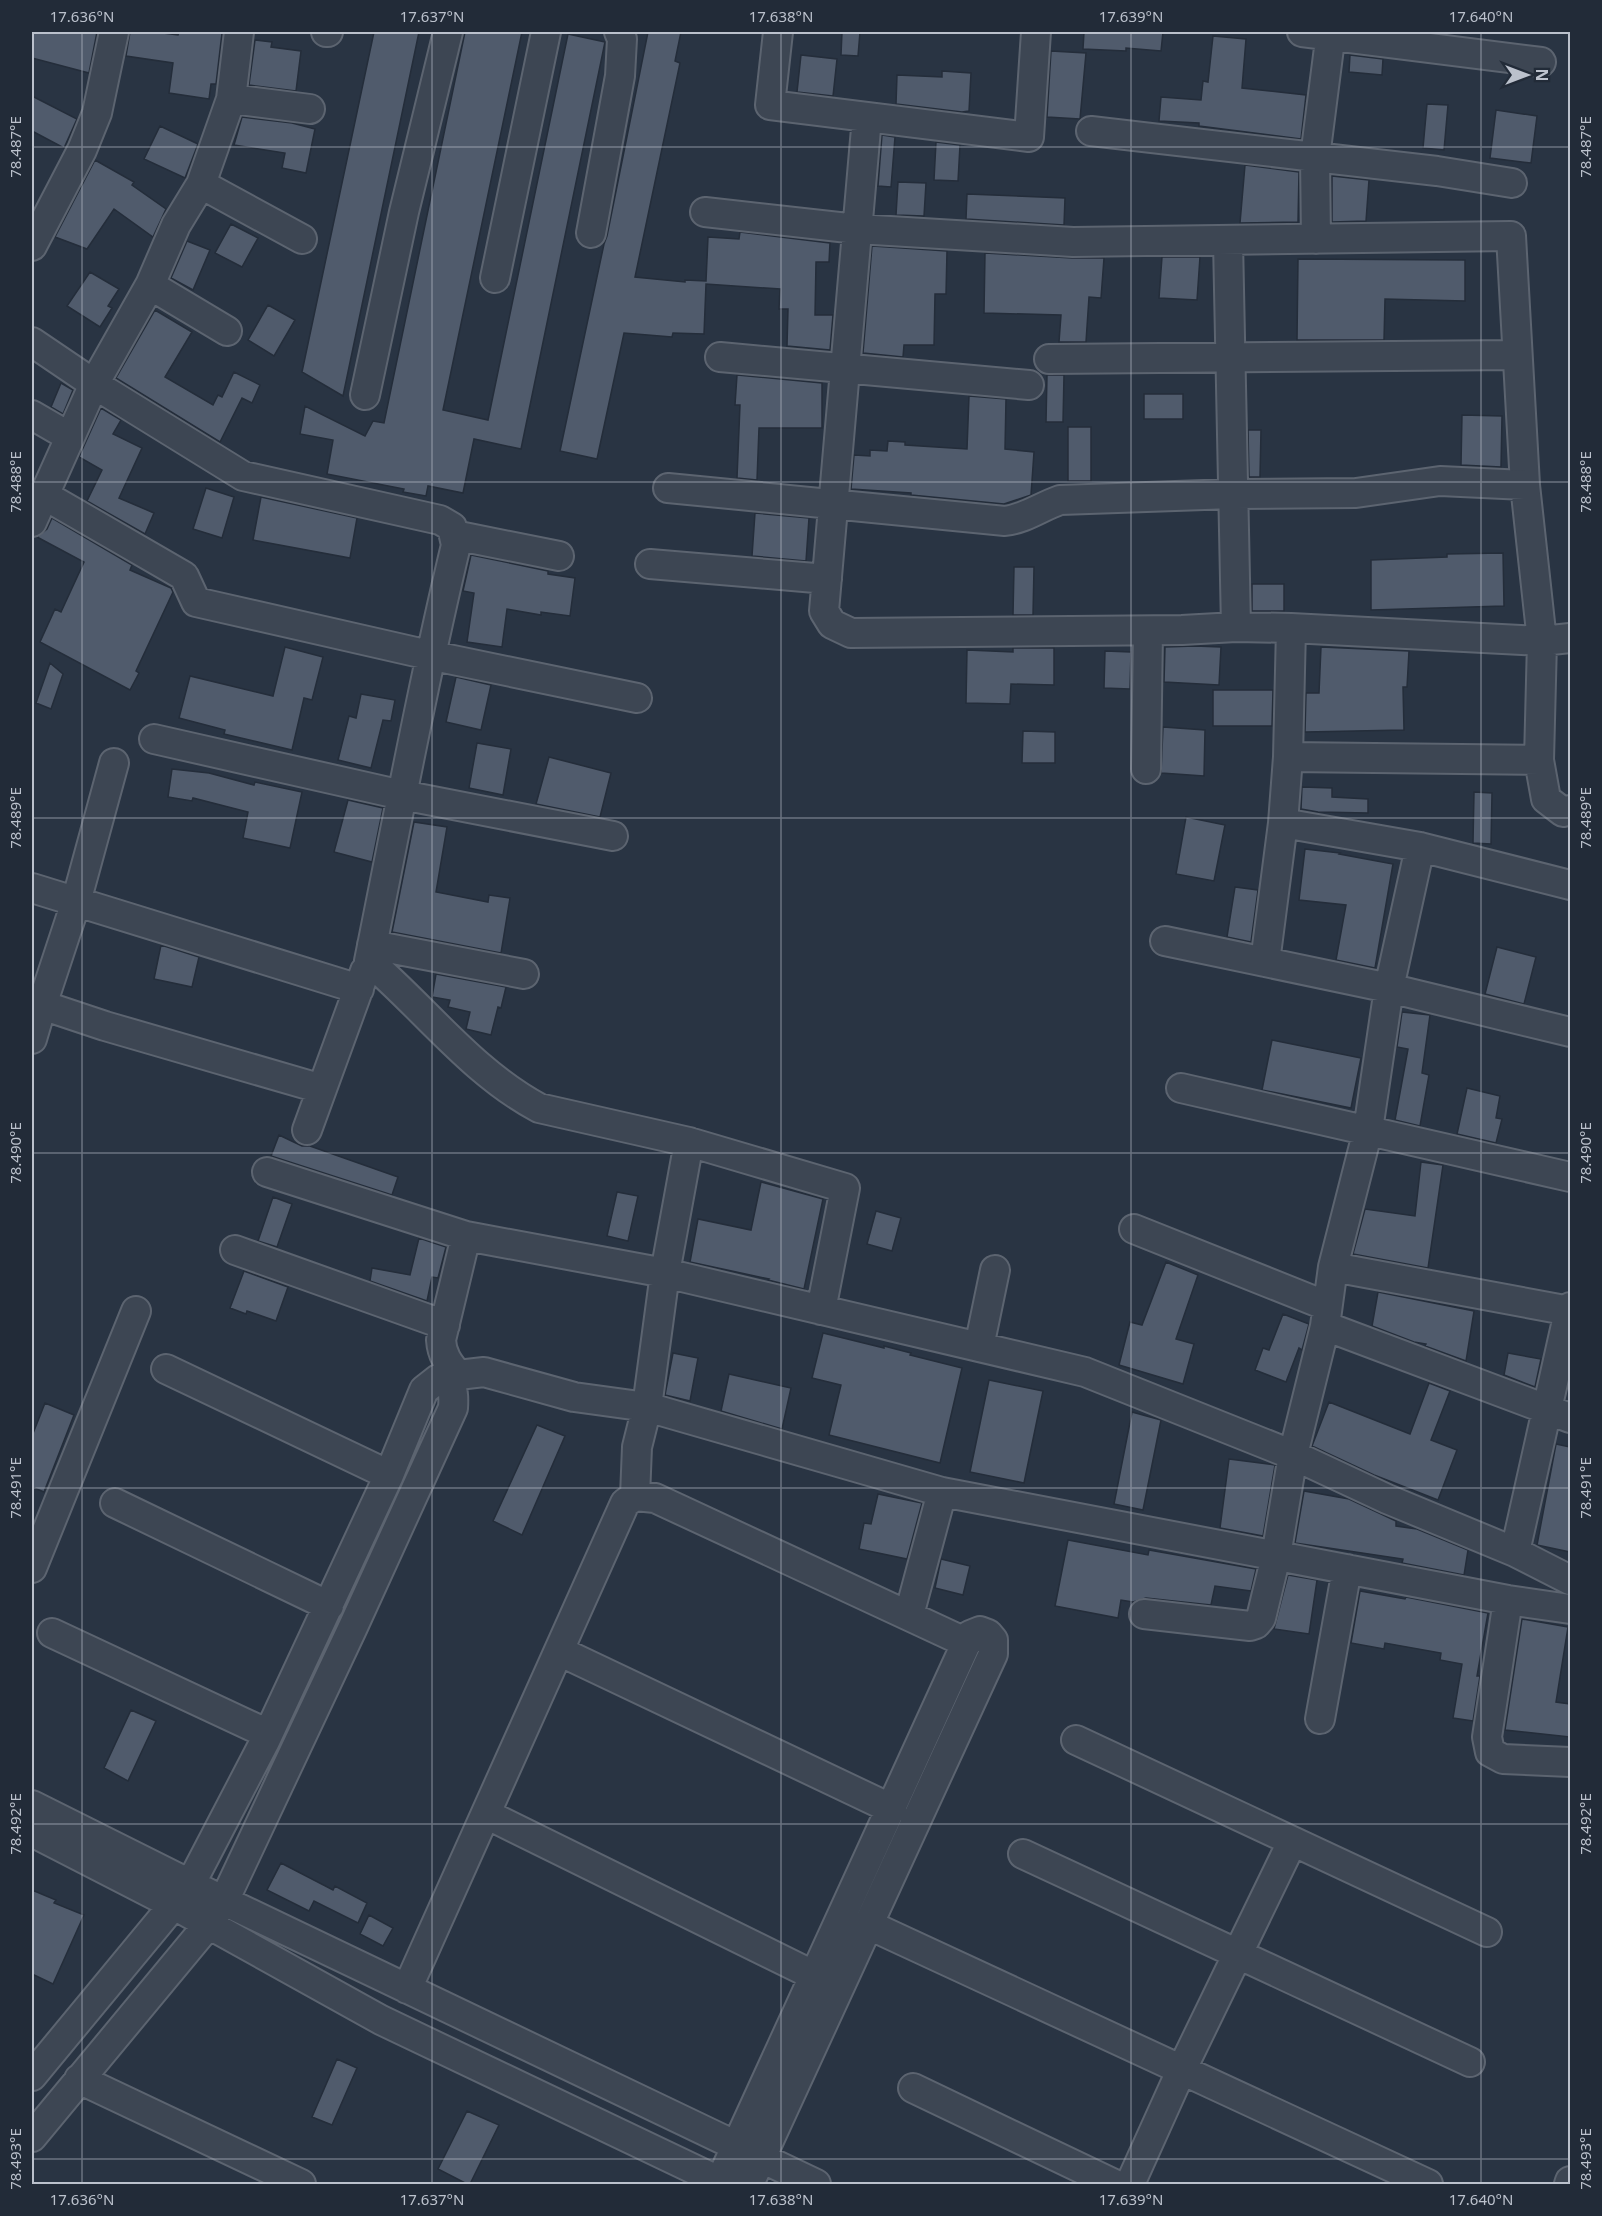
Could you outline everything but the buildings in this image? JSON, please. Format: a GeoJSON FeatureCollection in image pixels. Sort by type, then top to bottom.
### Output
{"type":"FeatureCollection","features":[{"type":"Feature","properties":{"kind":"street"},"geometry":{"type":"LineString","coordinates":[[32,246],[82,150],[97,113],[114,32]]}},
{"type":"Feature","properties":{"kind":"street"},"geometry":{"type":"LineString","coordinates":[[32,522],[94,384],[150,285],[176,225],[201,184],[231,99],[239,32]]}},
{"type":"Feature","properties":{"kind":"street"},"geometry":{"type":"LineString","coordinates":[[365,394],[404,212],[448,32]]}},
{"type":"Feature","properties":{"kind":"street"},"geometry":{"type":"LineString","coordinates":[[495,278],[546,32]]}},
{"type":"Feature","properties":{"kind":"street"},"geometry":{"type":"LineString","coordinates":[[591,233],[620,76],[622,39],[619,32]]}},
{"type":"Feature","properties":{"kind":"street"},"geometry":{"type":"LineString","coordinates":[[778,32],[770,105],[1029,137],[1032,32]]}},
{"type":"Feature","properties":{"kind":"street"},"geometry":{"type":"LineString","coordinates":[[1302,32],[1541,62]]}},
{"type":"Feature","properties":{"kind":"street"},"geometry":{"type":"LineString","coordinates":[[1316,239],[1315,158],[1330,34]]}},
{"type":"Feature","properties":{"kind":"street"},"geometry":{"type":"LineString","coordinates":[[231,99],[310,109]]}},
{"type":"Feature","properties":{"kind":"street"},"geometry":{"type":"LineString","coordinates":[[867,117],[826,579],[824,611],[832,624],[851,633],[1148,631],[1236,627],[1542,641],[1570,638]]}},
{"type":"Feature","properties":{"kind":"street"},"geometry":{"type":"LineString","coordinates":[[1091,131],[1437,171],[1512,183]]}},
{"type":"Feature","properties":{"kind":"street"},"geometry":{"type":"LineString","coordinates":[[201,184],[302,239]]}},
{"type":"Feature","properties":{"kind":"street"},"geometry":{"type":"LineString","coordinates":[[705,213],[857,229],[1073,242],[1510,236],[1525,485],[1542,641],[1539,760],[1546,799],[1563,812],[1570,810]]}},
{"type":"Feature","properties":{"kind":"street"},"geometry":{"type":"LineString","coordinates":[[1228,241],[1236,627]]}},
{"type":"Feature","properties":{"kind":"street"},"geometry":{"type":"LineString","coordinates":[[150,285],[227,331]]}},
{"type":"Feature","properties":{"kind":"street"},"geometry":{"type":"LineString","coordinates":[[32,342],[94,384],[243,476],[440,520],[452,527],[456,545],[429,655],[370,953],[307,1130]]}},
{"type":"Feature","properties":{"kind":"street"},"geometry":{"type":"LineString","coordinates":[[1049,359],[1517,355]]}},
{"type":"Feature","properties":{"kind":"street"},"geometry":{"type":"LineString","coordinates":[[720,357],[1029,385]]}},
{"type":"Feature","properties":{"kind":"street"},"geometry":{"type":"LineString","coordinates":[[32,415],[70,437]]}},
{"type":"Feature","properties":{"kind":"street"},"geometry":{"type":"LineString","coordinates":[[669,488],[1005,521],[1026,516],[1060,500],[1233,494],[1356,493],[1440,481],[1525,485]]}},
{"type":"Feature","properties":{"kind":"street"},"geometry":{"type":"LineString","coordinates":[[44,495],[184,576],[196,602],[429,655],[637,698]]}},
{"type":"Feature","properties":{"kind":"street"},"geometry":{"type":"LineString","coordinates":[[454,535],[559,556]]}},
{"type":"Feature","properties":{"kind":"street"},"geometry":{"type":"LineString","coordinates":[[650,564],[826,579]]}},
{"type":"Feature","properties":{"kind":"street"},"geometry":{"type":"LineString","coordinates":[[1265,962],[1283,823],[1288,757],[1291,628]]}},
{"type":"Feature","properties":{"kind":"street"},"geometry":{"type":"LineString","coordinates":[[1146,769],[1148,631]]}},
{"type":"Feature","properties":{"kind":"street"},"geometry":{"type":"LineString","coordinates":[[154,739],[402,795],[613,836]]}},
{"type":"Feature","properties":{"kind":"street"},"geometry":{"type":"LineString","coordinates":[[1288,757],[1539,760]]}},
{"type":"Feature","properties":{"kind":"street"},"geometry":{"type":"LineString","coordinates":[[32,1039],[37,1004],[76,902],[114,763]]}},
{"type":"Feature","properties":{"kind":"street"},"geometry":{"type":"LineString","coordinates":[[1283,823],[1420,847],[1570,885]]}},
{"type":"Feature","properties":{"kind":"street"},"geometry":{"type":"LineString","coordinates":[[1144,1614],[1250,1626],[1256,1624],[1261,1618],[1276,1556],[1293,1455],[1326,1316],[1333,1267],[1368,1130],[1389,988],[1420,847]]}},
{"type":"Feature","properties":{"kind":"street"},"geometry":{"type":"LineString","coordinates":[[32,888],[359,989]]}},
{"type":"Feature","properties":{"kind":"street"},"geometry":{"type":"LineString","coordinates":[[1165,941],[1389,988],[1570,1032]]}},
{"type":"Feature","properties":{"kind":"street"},"geometry":{"type":"LineString","coordinates":[[370,953],[524,974]]}},
{"type":"Feature","properties":{"kind":"street"},"geometry":{"type":"LineString","coordinates":[[370,953],[478,1067],[517,1096],[539,1108],[689,1142],[845,1188],[821,1310]]}},
{"type":"Feature","properties":{"kind":"street"},"geometry":{"type":"LineString","coordinates":[[37,1004],[97,1024],[322,1089]]}},
{"type":"Feature","properties":{"kind":"street"},"geometry":{"type":"LineString","coordinates":[[1182,1088],[1570,1177]]}},
{"type":"Feature","properties":{"kind":"street"},"geometry":{"type":"LineString","coordinates":[[635,1496],[637,1447],[647,1407],[665,1273],[689,1142]]}},
{"type":"Feature","properties":{"kind":"street"},"geometry":{"type":"LineString","coordinates":[[267,1172],[466,1236],[665,1273],[1085,1372],[1293,1455],[1387,1499],[1515,1552],[1570,1580]]}},
{"type":"Feature","properties":{"kind":"street"},"geometry":{"type":"LineString","coordinates":[[1134,1229],[1326,1316],[1559,1414]]}},
{"type":"Feature","properties":{"kind":"street"},"geometry":{"type":"LineString","coordinates":[[32,2137],[207,1926],[224,1901],[453,1408],[452,1377],[442,1352],[441,1340],[466,1236]]}},
{"type":"Feature","properties":{"kind":"street"},"geometry":{"type":"LineString","coordinates":[[234,1250],[445,1325]]}},
{"type":"Feature","properties":{"kind":"street"},"geometry":{"type":"LineString","coordinates":[[1333,1267],[1570,1310],[1559,1414],[1515,1552]]}},
{"type":"Feature","properties":{"kind":"street"},"geometry":{"type":"LineString","coordinates":[[979,1347],[995,1270]]}},
{"type":"Feature","properties":{"kind":"street"},"geometry":{"type":"LineString","coordinates":[[32,1568],[136,1311]]}},
{"type":"Feature","properties":{"kind":"street"},"geometry":{"type":"LineString","coordinates":[[166,1369],[389,1475]]}},
{"type":"Feature","properties":{"kind":"street"},"geometry":{"type":"LineString","coordinates":[[35,2066],[182,1895],[268,1734],[389,1475],[424,1390],[438,1379],[484,1372],[574,1397],[647,1407],[942,1492],[1508,1600],[1570,1609]]}},
{"type":"Feature","properties":{"kind":"street"},"geometry":{"type":"LineString","coordinates":[[909,1615],[942,1492]]}},
{"type":"Feature","properties":{"kind":"street"},"geometry":{"type":"LineString","coordinates":[[407,1989],[625,1503],[635,1496],[655,1498],[967,1642]]}},
{"type":"Feature","properties":{"kind":"street"},"geometry":{"type":"LineString","coordinates":[[115,1503],[329,1606]]}},
{"type":"Feature","properties":{"kind":"street"},"geometry":{"type":"LineString","coordinates":[[1320,1719],[1347,1569]]}},
{"type":"Feature","properties":{"kind":"street"},"geometry":{"type":"LineString","coordinates":[[1508,1600],[1487,1737],[1490,1752],[1503,1759],[1570,1762]]}},
{"type":"Feature","properties":{"kind":"street"},"geometry":{"type":"LineString","coordinates":[[32,1805],[182,1895],[207,1926],[381,2020],[721,2184],[749,2153],[867,1924],[993,1654],[993,1640],[988,1634],[980,1631],[970,1635],[815,1976],[749,2153],[749,2184]]}},
{"type":"Feature","properties":{"kind":"street"},"geometry":{"type":"LineString","coordinates":[[52,1633],[268,1734]]}},
{"type":"Feature","properties":{"kind":"street"},"geometry":{"type":"LineString","coordinates":[[559,1651],[892,1809]]}},
{"type":"Feature","properties":{"kind":"street"},"geometry":{"type":"LineString","coordinates":[[1076,1740],[1488,1932]]}},
{"type":"Feature","properties":{"kind":"street"},"geometry":{"type":"LineString","coordinates":[[486,1814],[815,1976]]}},
{"type":"Feature","properties":{"kind":"street"},"geometry":{"type":"LineString","coordinates":[[32,1832],[182,1895],[224,1901],[816,2184]]}},
{"type":"Feature","properties":{"kind":"street"},"geometry":{"type":"LineString","coordinates":[[1130,2184],[1292,1842]]}},
{"type":"Feature","properties":{"kind":"street"},"geometry":{"type":"LineString","coordinates":[[1023,1854],[1470,2062]]}},
{"type":"Feature","properties":{"kind":"street"},"geometry":{"type":"LineString","coordinates":[[867,1924],[1428,2184]]}},
{"type":"Feature","properties":{"kind":"street"},"geometry":{"type":"LineString","coordinates":[[79,2079],[301,2184]]}},
{"type":"Feature","properties":{"kind":"street"},"geometry":{"type":"LineString","coordinates":[[913,2088],[1114,2184]]}}]}
